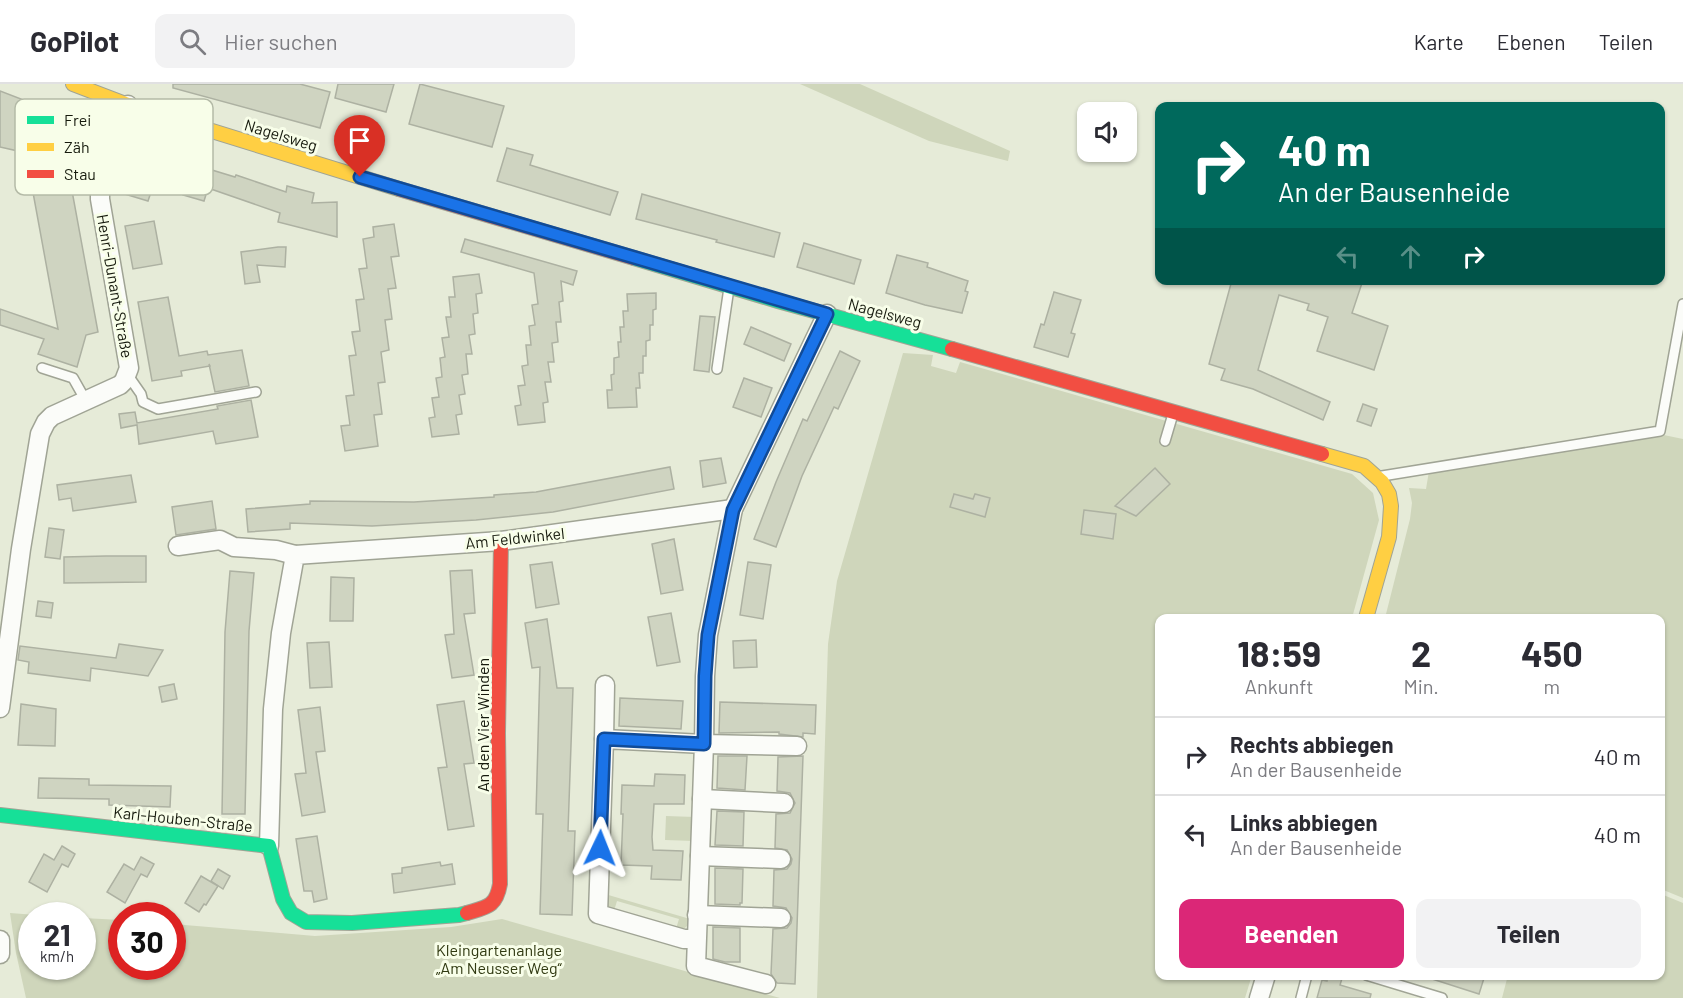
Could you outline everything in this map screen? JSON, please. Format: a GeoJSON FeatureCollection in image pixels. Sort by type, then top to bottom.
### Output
{"type":"FeatureCollection","features":[{"type":"Feature","properties":{"kind":"street","name":"Nagelsweg"},"geometry":{"type":"LineString","coordinates":[[74,84],[113,99]]}},
{"type":"Feature","properties":{"kind":"street","name":"Nagelsweg"},"geometry":{"type":"LineString","coordinates":[[213,131],[730,286],[1364,466],[1377,477]]}},
{"type":"Feature","properties":{"kind":"street","name":"Henri-Dunant-Straße"},"geometry":{"type":"LineString","coordinates":[[0,708],[21,549],[40,434],[52,416],[120,385],[129,368],[100,195]]}},
{"type":"Feature","properties":{"kind":"street"},"geometry":{"type":"LineString","coordinates":[[766,984],[696,966],[708,635],[733,510],[827,314]]}},
{"type":"Feature","properties":{"kind":"street"},"geometry":{"type":"LineString","coordinates":[[1367,614],[1392,519],[1389,494],[1377,477]]}},
{"type":"Feature","properties":{"kind":"street","name":"Am Feldwinkel"},"geometry":{"type":"LineString","coordinates":[[178,546],[220,540],[234,547],[276,550],[295,555],[501,541],[733,510]]}},
{"type":"Feature","properties":{"kind":"street","name":"An den Vier Winden"},"geometry":{"type":"LineString","coordinates":[[490,906],[498,896],[500,884],[498,733],[501,541]]}},
{"type":"Feature","properties":{"kind":"street"},"geometry":{"type":"LineString","coordinates":[[269,846],[273,709],[281,633],[295,555]]}},
{"type":"Feature","properties":{"kind":"street"},"geometry":{"type":"LineString","coordinates":[[605,685],[598,914],[684,939],[697,939]]}},
{"type":"Feature","properties":{"kind":"street"},"geometry":{"type":"LineString","coordinates":[[604,739],[796,746]]}},
{"type":"Feature","properties":{"kind":"street"},"geometry":{"type":"LineString","coordinates":[[702,800],[784,803]]}},
{"type":"Feature","properties":{"kind":"street","name":"Karl-Houben-Straße"},"geometry":{"type":"LineString","coordinates":[[0,815],[269,846],[283,899],[291,913],[306,922],[352,923],[459,915],[490,906]]}},
{"type":"Feature","properties":{"kind":"street"},"geometry":{"type":"LineString","coordinates":[[700,856],[781,859]]}},
{"type":"Feature","properties":{"kind":"street"},"geometry":{"type":"LineString","coordinates":[[697,915],[781,918]]}},
{"type":"Feature","properties":{"kind":"street"},"geometry":{"type":"LineString","coordinates":[[0,940],[0,954]]}},
{"type":"Feature","properties":{"kind":"street"},"geometry":{"type":"LineString","coordinates":[[1259,998],[1264,980]]}},
{"type":"Feature","properties":{"kind":"lane"},"geometry":{"type":"LineString","coordinates":[[717,369],[730,286]]}},
{"type":"Feature","properties":{"kind":"lane"},"geometry":{"type":"LineString","coordinates":[[1377,477],[1660,431],[1683,304]]}},
{"type":"Feature","properties":{"kind":"lane"},"geometry":{"type":"LineString","coordinates":[[42,368],[73,378],[86,401]]}},
{"type":"Feature","properties":{"kind":"lane"},"geometry":{"type":"LineString","coordinates":[[127,374],[141,394],[143,402],[159,409],[256,392]]}},
{"type":"Feature","properties":{"kind":"lane"},"geometry":{"type":"LineString","coordinates":[[1165,441],[1174,411]]}},
{"type":"Feature","properties":{"kind":"lane"},"geometry":{"type":"LineString","coordinates":[[1300,998],[1305,980]]}},
{"type":"Feature","properties":{"kind":"lane"},"geometry":{"type":"LineString","coordinates":[[1383,980],[1442,998]]}},
{"type":"Feature","properties":{"kind":"green space"},"geometry":{"type":"Polygon","coordinates":[[[800,84],[860,84],[1010,151],[1008,161],[929,141],[800,84]]]}},
{"type":"Feature","properties":{"kind":"green space"},"geometry":{"type":"Polygon","coordinates":[[[903,353],[933,355],[931,366],[956,373],[960,362],[1352,474],[1373,493],[1379,520],[1353,614],[1155,614],[1155,980],[1250,980],[1245,998],[817,998],[828,644],[837,581],[903,353]]]}},
{"type":"Feature","properties":{"kind":"green space"},"geometry":{"type":"Polygon","coordinates":[[[1659,434],[1683,439],[1683,898],[1665,891],[1665,614],[1386,614],[1410,519],[1412,503],[1409,488],[1426,489],[1429,471],[1659,434]]]}},
{"type":"Feature","properties":{"kind":"green space"},"geometry":{"type":"Polygon","coordinates":[[[666,816],[695,817],[694,841],[665,840],[666,816]]]}},
{"type":"Feature","properties":{"kind":"green space"},"geometry":{"type":"Polygon","coordinates":[[[605,894],[690,919],[685,928],[675,932],[679,919],[617,901],[613,914],[606,905],[605,894]]]}},
{"type":"Feature","properties":{"kind":"green space"},"geometry":{"type":"Polygon","coordinates":[[[1665,896],[1683,903],[1683,998],[1502,998],[1507,980],[1665,980],[1665,896]]]}},
{"type":"Feature","properties":{"kind":"green space","name":"Kleingartenanlage „Am Neusser Weg“"},"geometry":{"type":"Polygon","coordinates":[[[10,913],[18,914],[18,962],[10,913]]]}},
{"type":"Feature","properties":{"kind":"green space","name":"Kleingartenanlage „Am Neusser Weg“"},"geometry":{"type":"Polygon","coordinates":[[[96,919],[108,919],[108,980],[186,980],[186,925],[315,936],[451,927],[502,919],[780,998],[26,998],[22,980],[96,980],[96,919]]]}},
{"type":"Feature","properties":{"kind":"building"},"geometry":{"type":"Polygon","coordinates":[[[173,84],[300,84],[330,92],[320,128],[173,88],[173,84]]]}},
{"type":"Feature","properties":{"kind":"building"},"geometry":{"type":"Polygon","coordinates":[[[338,84],[394,84],[386,112],[335,98],[338,84]]]}},
{"type":"Feature","properties":{"kind":"building"},"geometry":{"type":"Polygon","coordinates":[[[420,84],[504,106],[492,147],[409,124],[420,84]]]}},
{"type":"Feature","properties":{"kind":"building"},"geometry":{"type":"Polygon","coordinates":[[[0,91],[21,99],[15,99],[15,150],[0,147],[0,91]]]}},
{"type":"Feature","properties":{"kind":"building"},"geometry":{"type":"Polygon","coordinates":[[[507,148],[533,155],[530,165],[618,192],[610,215],[497,181],[507,148]]]}},
{"type":"Feature","properties":{"kind":"building"},"geometry":{"type":"Polygon","coordinates":[[[213,170],[235,177],[236,175],[286,192],[287,186],[314,193],[312,203],[337,202],[337,237],[278,222],[280,213],[213,190],[213,170]]]}},
{"type":"Feature","properties":{"kind":"building"},"geometry":{"type":"Polygon","coordinates":[[[642,194],[780,233],[774,257],[636,219],[642,194]]]}},
{"type":"Feature","properties":{"kind":"building"},"geometry":{"type":"Polygon","coordinates":[[[33,195],[73,195],[98,332],[86,335],[77,367],[38,354],[44,339],[0,325],[0,309],[58,329],[33,195]]]}},
{"type":"Feature","properties":{"kind":"building"},"geometry":{"type":"Polygon","coordinates":[[[128,195],[150,195],[148,201],[128,195]]]}},
{"type":"Feature","properties":{"kind":"building"},"geometry":{"type":"Polygon","coordinates":[[[183,195],[206,195],[204,201],[183,195]]]}},
{"type":"Feature","properties":{"kind":"building"},"geometry":{"type":"Polygon","coordinates":[[[154,221],[162,264],[133,269],[125,226],[154,221]]]}},
{"type":"Feature","properties":{"kind":"building"},"geometry":{"type":"Polygon","coordinates":[[[394,224],[399,256],[391,257],[396,288],[388,289],[392,319],[385,320],[389,350],[381,352],[385,382],[378,383],[382,414],[374,415],[378,446],[345,451],[341,426],[350,425],[346,396],[354,395],[349,356],[356,355],[352,332],[360,331],[356,300],[364,299],[359,269],[367,268],[363,239],[374,237],[373,227],[394,224]]]}},
{"type":"Feature","properties":{"kind":"building"},"geometry":{"type":"Polygon","coordinates":[[[465,239],[577,271],[573,285],[561,281],[563,301],[559,302],[561,322],[556,322],[558,342],[552,343],[554,362],[548,362],[551,382],[545,382],[548,402],[543,403],[545,422],[518,425],[515,406],[521,405],[518,386],[525,385],[522,366],[528,365],[526,345],[531,345],[529,326],[535,325],[532,305],[538,304],[534,273],[461,252],[465,239]]]}},
{"type":"Feature","properties":{"kind":"building"},"geometry":{"type":"Polygon","coordinates":[[[804,243],[861,260],[854,284],[797,267],[804,243]]]}},
{"type":"Feature","properties":{"kind":"building"},"geometry":{"type":"Polygon","coordinates":[[[286,247],[285,267],[257,265],[260,282],[245,284],[241,252],[286,247]]]}},
{"type":"Feature","properties":{"kind":"building"},"geometry":{"type":"Polygon","coordinates":[[[897,255],[928,263],[927,267],[968,281],[965,291],[968,292],[962,313],[886,293],[897,255]]]}},
{"type":"Feature","properties":{"kind":"building"},"geometry":{"type":"Polygon","coordinates":[[[479,274],[482,293],[476,294],[478,313],[473,314],[475,334],[469,335],[472,354],[466,354],[468,374],[462,375],[465,394],[459,395],[462,414],[456,415],[459,434],[432,437],[429,418],[435,417],[432,398],[439,397],[436,378],[442,377],[440,358],[445,357],[442,338],[449,337],[446,317],[451,317],[449,297],[455,297],[453,277],[479,274]]]}},
{"type":"Feature","properties":{"kind":"building"},"geometry":{"type":"Polygon","coordinates":[[[1231,285],[1361,285],[1352,313],[1388,326],[1374,370],[1317,351],[1328,317],[1307,310],[1309,304],[1279,295],[1258,370],[1330,402],[1323,420],[1253,389],[1221,380],[1225,369],[1209,364],[1231,285]]]}},
{"type":"Feature","properties":{"kind":"building"},"geometry":{"type":"Polygon","coordinates":[[[1054,292],[1081,300],[1071,333],[1075,334],[1068,357],[1034,347],[1041,324],[1044,325],[1054,292]]]}},
{"type":"Feature","properties":{"kind":"building"},"geometry":{"type":"Polygon","coordinates":[[[656,293],[656,309],[653,310],[653,325],[650,325],[650,340],[646,341],[646,356],[643,356],[643,373],[639,373],[640,388],[636,388],[637,407],[608,408],[607,390],[612,390],[611,375],[614,374],[614,358],[619,357],[620,327],[624,327],[623,311],[628,311],[627,294],[656,293]]]}},
{"type":"Feature","properties":{"kind":"building"},"geometry":{"type":"Polygon","coordinates":[[[168,297],[179,356],[207,351],[208,355],[242,350],[249,386],[215,392],[209,366],[181,371],[182,376],[152,381],[138,302],[168,297]]]}},
{"type":"Feature","properties":{"kind":"building"},"geometry":{"type":"Polygon","coordinates":[[[700,316],[715,317],[709,372],[694,370],[700,316]]]}},
{"type":"Feature","properties":{"kind":"building"},"geometry":{"type":"Polygon","coordinates":[[[751,327],[791,344],[784,361],[744,344],[751,327]]]}},
{"type":"Feature","properties":{"kind":"building"},"geometry":{"type":"Polygon","coordinates":[[[840,351],[860,361],[838,409],[834,407],[802,476],[776,547],[754,539],[803,419],[807,421],[840,351]]]}},
{"type":"Feature","properties":{"kind":"building"},"geometry":{"type":"Polygon","coordinates":[[[744,378],[772,388],[761,417],[733,407],[744,378]]]}},
{"type":"Feature","properties":{"kind":"building"},"geometry":{"type":"Polygon","coordinates":[[[251,400],[258,437],[216,444],[213,431],[139,444],[137,425],[121,428],[119,414],[135,412],[137,423],[218,409],[217,406],[251,400]]]}},
{"type":"Feature","properties":{"kind":"building"},"geometry":{"type":"Polygon","coordinates":[[[1363,404],[1377,409],[1371,426],[1357,421],[1363,404]]]}},
{"type":"Feature","properties":{"kind":"building"},"geometry":{"type":"Polygon","coordinates":[[[721,458],[726,483],[703,487],[700,461],[721,458]]]}},
{"type":"Feature","properties":{"kind":"building"},"geometry":{"type":"Polygon","coordinates":[[[670,467],[674,489],[553,512],[476,520],[372,526],[290,523],[290,529],[248,532],[246,509],[310,504],[310,501],[414,502],[494,497],[494,495],[536,492],[670,467]]]}},
{"type":"Feature","properties":{"kind":"building"},"geometry":{"type":"Polygon","coordinates":[[[1155,468],[1170,484],[1136,516],[1115,506],[1155,468]]]}},
{"type":"Feature","properties":{"kind":"building"},"geometry":{"type":"Polygon","coordinates":[[[131,475],[136,502],[73,511],[71,498],[59,500],[57,485],[131,475]]]}},
{"type":"Feature","properties":{"kind":"building"},"geometry":{"type":"Polygon","coordinates":[[[954,494],[973,499],[975,494],[990,498],[985,517],[950,507],[954,494]]]}},
{"type":"Feature","properties":{"kind":"building"},"geometry":{"type":"Polygon","coordinates":[[[212,501],[216,529],[176,535],[172,507],[212,501]]]}},
{"type":"Feature","properties":{"kind":"building"},"geometry":{"type":"Polygon","coordinates":[[[1084,510],[1116,514],[1113,539],[1081,534],[1084,510]]]}},
{"type":"Feature","properties":{"kind":"building"},"geometry":{"type":"Polygon","coordinates":[[[49,528],[64,530],[60,559],[45,557],[49,528]]]}},
{"type":"Feature","properties":{"kind":"building"},"geometry":{"type":"Polygon","coordinates":[[[674,539],[683,590],[661,594],[652,544],[674,539]]]}},
{"type":"Feature","properties":{"kind":"building"},"geometry":{"type":"Polygon","coordinates":[[[146,556],[146,582],[64,583],[64,557],[146,556]]]}},
{"type":"Feature","properties":{"kind":"building"},"geometry":{"type":"Polygon","coordinates":[[[552,562],[559,604],[536,608],[530,565],[552,562]]]}},
{"type":"Feature","properties":{"kind":"building"},"geometry":{"type":"Polygon","coordinates":[[[748,562],[771,565],[763,619],[740,615],[748,562]]]}},
{"type":"Feature","properties":{"kind":"building"},"geometry":{"type":"Polygon","coordinates":[[[472,570],[475,613],[464,614],[474,675],[452,678],[445,635],[454,634],[450,571],[472,570]]]}},
{"type":"Feature","properties":{"kind":"building"},"geometry":{"type":"Polygon","coordinates":[[[230,571],[254,573],[249,631],[245,814],[222,814],[225,632],[230,571]]]}},
{"type":"Feature","properties":{"kind":"building"},"geometry":{"type":"Polygon","coordinates":[[[331,577],[354,578],[353,621],[330,621],[331,577]]]}},
{"type":"Feature","properties":{"kind":"building"},"geometry":{"type":"Polygon","coordinates":[[[38,601],[53,603],[51,618],[36,616],[38,601]]]}},
{"type":"Feature","properties":{"kind":"building"},"geometry":{"type":"Polygon","coordinates":[[[671,613],[680,662],[657,666],[648,617],[671,613]]]}},
{"type":"Feature","properties":{"kind":"building"},"geometry":{"type":"Polygon","coordinates":[[[547,619],[557,688],[573,688],[568,831],[575,831],[572,915],[540,914],[543,814],[536,814],[540,667],[532,668],[525,623],[547,619]]]}},
{"type":"Feature","properties":{"kind":"building"},"geometry":{"type":"Polygon","coordinates":[[[756,640],[757,667],[734,668],[733,641],[756,640]]]}},
{"type":"Feature","properties":{"kind":"building"},"geometry":{"type":"Polygon","coordinates":[[[329,642],[332,687],[310,688],[307,643],[329,642]]]}},
{"type":"Feature","properties":{"kind":"building"},"geometry":{"type":"Polygon","coordinates":[[[119,644],[163,650],[148,676],[91,668],[90,681],[28,673],[29,662],[18,660],[20,646],[116,658],[119,644]]]}},
{"type":"Feature","properties":{"kind":"building"},"geometry":{"type":"Polygon","coordinates":[[[174,684],[177,699],[162,702],[159,687],[174,684]]]}},
{"type":"Feature","properties":{"kind":"building"},"geometry":{"type":"Polygon","coordinates":[[[620,698],[683,701],[681,729],[619,726],[620,698]]]}},
{"type":"Feature","properties":{"kind":"building"},"geometry":{"type":"Polygon","coordinates":[[[464,701],[474,763],[464,764],[474,826],[448,830],[438,768],[447,767],[437,705],[464,701]]]}},
{"type":"Feature","properties":{"kind":"building"},"geometry":{"type":"Polygon","coordinates":[[[720,702],[816,705],[815,734],[803,733],[803,737],[779,734],[779,732],[719,733],[720,702]]]}},
{"type":"Feature","properties":{"kind":"building"},"geometry":{"type":"Polygon","coordinates":[[[21,704],[56,709],[55,746],[18,745],[21,704]]]}},
{"type":"Feature","properties":{"kind":"building"},"geometry":{"type":"Polygon","coordinates":[[[320,707],[325,751],[316,752],[325,812],[302,816],[295,774],[306,773],[298,710],[320,707]]]}},
{"type":"Feature","properties":{"kind":"building"},"geometry":{"type":"Polygon","coordinates":[[[718,756],[747,756],[745,790],[717,788],[718,756]]]}},
{"type":"Feature","properties":{"kind":"building"},"geometry":{"type":"Polygon","coordinates":[[[803,756],[795,984],[777,983],[771,974],[773,929],[787,928],[792,918],[786,908],[773,906],[774,870],[787,869],[792,859],[787,850],[775,848],[776,814],[790,813],[795,803],[790,793],[777,791],[778,757],[803,756]]]}},
{"type":"Feature","properties":{"kind":"building"},"geometry":{"type":"Polygon","coordinates":[[[655,774],[685,775],[684,804],[654,804],[652,837],[653,850],[683,851],[681,880],[651,879],[652,866],[621,865],[622,785],[654,786],[655,774]]]}},
{"type":"Feature","properties":{"kind":"building"},"geometry":{"type":"Polygon","coordinates":[[[39,778],[89,779],[89,785],[171,786],[170,807],[109,805],[109,799],[38,798],[39,778]]]}},
{"type":"Feature","properties":{"kind":"building"},"geometry":{"type":"Polygon","coordinates":[[[717,811],[744,812],[743,846],[715,845],[717,811]]]}},
{"type":"Feature","properties":{"kind":"building"},"geometry":{"type":"Polygon","coordinates":[[[317,836],[327,899],[314,902],[312,891],[304,891],[296,839],[317,836]]]}},
{"type":"Feature","properties":{"kind":"building"},"geometry":{"type":"Polygon","coordinates":[[[62,846],[75,854],[68,867],[62,864],[47,892],[29,882],[44,854],[54,860],[62,846]]]}},
{"type":"Feature","properties":{"kind":"building"},"geometry":{"type":"Polygon","coordinates":[[[141,857],[154,864],[147,877],[141,874],[126,902],[107,892],[124,864],[134,870],[141,857]]]}},
{"type":"Feature","properties":{"kind":"building"},"geometry":{"type":"Polygon","coordinates":[[[440,862],[441,866],[452,864],[455,884],[394,893],[392,874],[402,873],[402,868],[440,862]]]}},
{"type":"Feature","properties":{"kind":"building"},"geometry":{"type":"Polygon","coordinates":[[[715,868],[743,869],[742,903],[740,905],[715,904],[715,868]]]}},
{"type":"Feature","properties":{"kind":"building"},"geometry":{"type":"Polygon","coordinates":[[[218,869],[230,876],[223,889],[211,881],[218,869]]]}},
{"type":"Feature","properties":{"kind":"building"},"geometry":{"type":"Polygon","coordinates":[[[201,876],[218,886],[199,912],[186,902],[201,876]]]}},
{"type":"Feature","properties":{"kind":"building"},"geometry":{"type":"Polygon","coordinates":[[[713,927],[740,928],[740,962],[713,959],[713,927]]]}},
{"type":"Feature","properties":{"kind":"building"},"geometry":{"type":"Polygon","coordinates":[[[1322,980],[1342,980],[1340,985],[1371,994],[1370,998],[1317,998],[1322,980]]]}},
{"type":"Feature","properties":{"kind":"building"},"geometry":{"type":"Polygon","coordinates":[[[1435,980],[1483,980],[1479,994],[1435,980]]]}},
{"type":"Feature","properties":{"kind":"traffic: fast"},"geometry":{"type":"LineString","coordinates":[[634,258],[952,349]]}},
{"type":"Feature","properties":{"kind":"traffic: fast"},"geometry":{"type":"LineString","coordinates":[[0,815],[269,846],[283,899],[291,913],[306,922],[352,923],[467,913]]}},
{"type":"Feature","properties":{"kind":"traffic: slow"},"geometry":{"type":"LineString","coordinates":[[73,84],[112,99]]}},
{"type":"Feature","properties":{"kind":"traffic: slow"},"geometry":{"type":"LineString","coordinates":[[213,131],[399,189]]}},
{"type":"Feature","properties":{"kind":"traffic: slow"},"geometry":{"type":"LineString","coordinates":[[1322,454],[1364,466],[1382,482],[1389,494],[1391,506],[1389,537],[1367,614]]}},
{"type":"Feature","properties":{"kind":"traffic: jam"},"geometry":{"type":"LineString","coordinates":[[399,189],[634,258]]}},
{"type":"Feature","properties":{"kind":"traffic: jam"},"geometry":{"type":"LineString","coordinates":[[952,349],[1322,454]]}},
{"type":"Feature","properties":{"kind":"traffic: jam"},"geometry":{"type":"LineString","coordinates":[[467,913],[490,905],[496,897],[500,884],[498,733],[501,541]]}},
{"type":"Feature","properties":{"kind":"route"},"geometry":{"type":"LineString","coordinates":[[360,177],[827,314],[733,510],[708,635],[704,744],[604,739],[600,848]]}}]}
